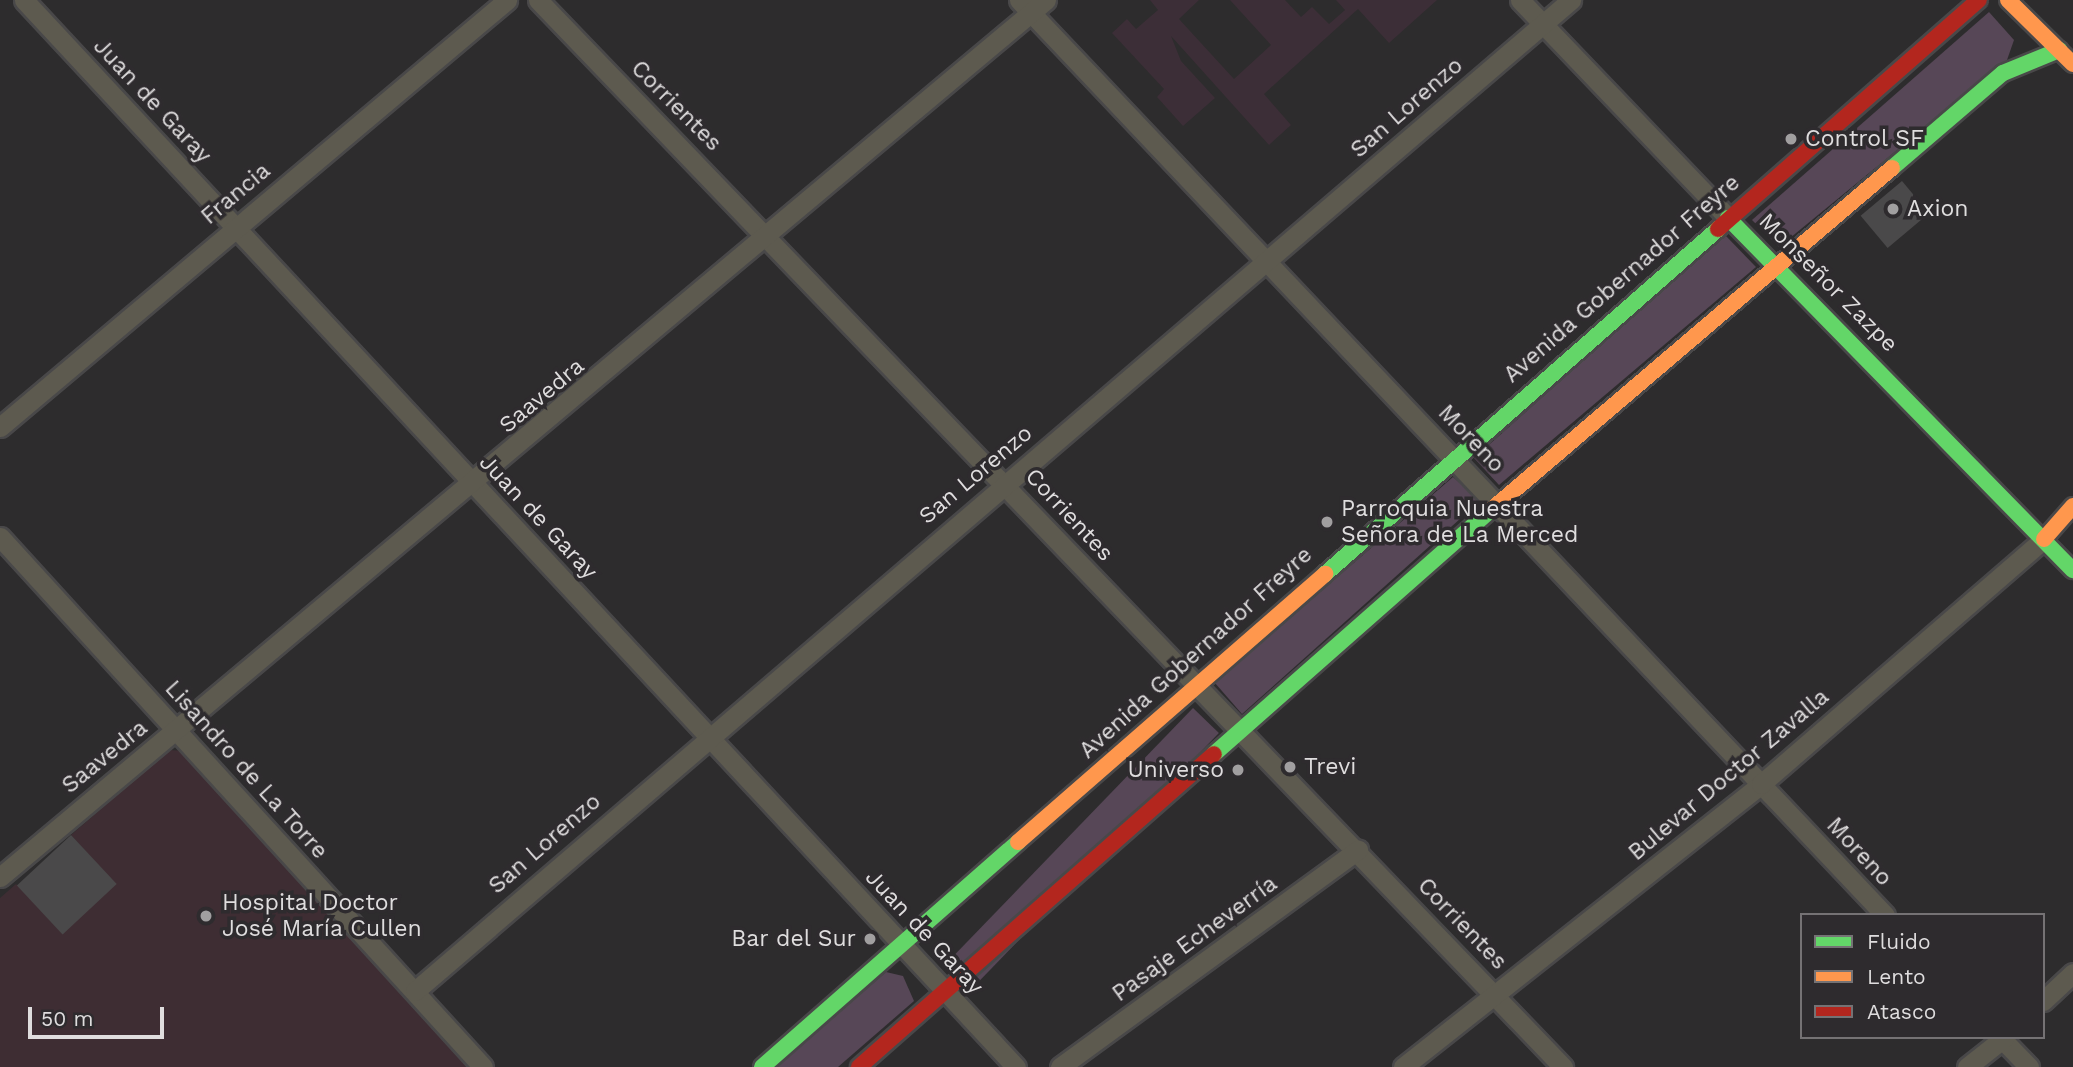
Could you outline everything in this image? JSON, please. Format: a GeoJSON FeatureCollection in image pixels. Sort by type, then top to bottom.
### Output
{"type":"FeatureCollection","features":[{"type":"Feature","properties":{"kind":"main road","name":"Avenida Gobernador Freyre"},"geometry":{"type":"LineString","coordinates":[[762,1067],[903,946],[1453,458],[1979,0]]}},
{"type":"Feature","properties":{"kind":"main road"},"geometry":{"type":"LineString","coordinates":[[2008,0],[2068,53]]}},
{"type":"Feature","properties":{"kind":"main road"},"geometry":{"type":"LineString","coordinates":[[859,1067],[1243,732],[1499,503],[2003,73],[2068,53]]}},
{"type":"Feature","properties":{"kind":"main road","name":"Monseñor Zazpe"},"geometry":{"type":"LineString","coordinates":[[1728,218],[2073,570]]}},
{"type":"Feature","properties":{"kind":"main road","name":"Bulevar Doctor Zavalla"},"geometry":{"type":"LineString","coordinates":[[2044,539],[2073,506]]}},
{"type":"Feature","properties":{"kind":"street","name":"Juan de Garay"},"geometry":{"type":"LineString","coordinates":[[24,0],[1016,1067]]}},
{"type":"Feature","properties":{"kind":"street","name":"Francia"},"geometry":{"type":"LineString","coordinates":[[0,428],[236,225],[507,0]]}},
{"type":"Feature","properties":{"kind":"street","name":"Corrientes"},"geometry":{"type":"LineString","coordinates":[[538,0],[769,235],[1563,1067]]}},
{"type":"Feature","properties":{"kind":"street","name":"Monseñor Zazpe"},"geometry":{"type":"LineString","coordinates":[[1520,0],[1728,218]]}},
{"type":"Feature","properties":{"kind":"street","name":"San Lorenzo"},"geometry":{"type":"LineString","coordinates":[[415,991],[707,734],[1571,0]]}},
{"type":"Feature","properties":{"kind":"street","name":"Saavedra"},"geometry":{"type":"LineString","coordinates":[[0,877],[474,485],[769,235],[1032,4]]}},
{"type":"Feature","properties":{"kind":"street","name":"Moreno"},"geometry":{"type":"LineString","coordinates":[[1032,4],[1267,260],[1883,913]]}},
{"type":"Feature","properties":{"kind":"street","name":"Lisandro de La Torre"},"geometry":{"type":"LineString","coordinates":[[0,537],[483,1067]]}},
{"type":"Feature","properties":{"kind":"street","name":"Bulevar Doctor Zavalla"},"geometry":{"type":"LineString","coordinates":[[1403,1067],[1497,996],[1761,784],[2044,539]]}},
{"type":"Feature","properties":{"kind":"street","name":"Pasaje Echeverría"},"geometry":{"type":"LineString","coordinates":[[1060,1067],[1358,850]]}},
{"type":"Feature","properties":{"kind":"street"},"geometry":{"type":"LineString","coordinates":[[2045,999],[2073,973]]}},
{"type":"Feature","properties":{"kind":"street"},"geometry":{"type":"LineString","coordinates":[[1967,1067],[2001,1039]]}},
{"type":"Feature","properties":{"kind":"street"},"geometry":{"type":"LineString","coordinates":[[2003,1039],[2029,1067]]}},
{"type":"Feature","properties":{"kind":"shaded area"},"geometry":{"type":"Polygon","coordinates":[[[1150,0],[1199,0],[1179,19],[1234,79],[1271,45],[1230,0],[1285,0],[1301,17],[1312,7],[1329,24],[1345,10],[1336,0],[1437,0],[1389,43],[1358,9],[1264,94],[1291,125],[1269,145],[1171,36],[1181,61],[1215,98],[1183,126],[1157,97],[1164,89],[1112,33],[1127,19],[1136,29],[1158,10],[1150,0]]]}},
{"type":"Feature","properties":{"kind":"shaded area"},"geometry":{"type":"Polygon","coordinates":[[[1989,12],[2014,40],[2007,60],[1779,247],[1752,220],[1989,12]]]}},
{"type":"Feature","properties":{"kind":"shaded area"},"geometry":{"type":"Polygon","coordinates":[[[1725,235],[1756,267],[1499,485],[1474,458],[1725,235]]]}},
{"type":"Feature","properties":{"kind":"shaded area"},"geometry":{"type":"Polygon","coordinates":[[[1453,477],[1480,501],[1242,714],[1215,683],[1453,477]]]}},
{"type":"Feature","properties":{"kind":"shaded area"},"geometry":{"type":"Polygon","coordinates":[[[1193,708],[1219,733],[971,990],[945,965],[1193,708]]]}},
{"type":"Feature","properties":{"kind":"shaded area","name":"Hospital Doctor José María Cullen"},"geometry":{"type":"Polygon","coordinates":[[[169,750],[186,751],[468,1067],[0,1067],[0,898],[16,884],[62,933],[115,884],[71,835],[169,750]]]}},
{"type":"Feature","properties":{"kind":"shaded area"},"geometry":{"type":"Polygon","coordinates":[[[886,972],[903,976],[914,1001],[838,1067],[777,1067],[886,972]]]}},
{"type":"Feature","properties":{"kind":"building"},"geometry":{"type":"Polygon","coordinates":[[[1902,181],[1929,213],[1888,248],[1861,216],[1902,181]]]}},
{"type":"Feature","properties":{"kind":"building"},"geometry":{"type":"Polygon","coordinates":[[[71,835],[117,884],[63,934],[17,885],[71,835]]]}},
{"type":"Feature","properties":{"kind":"traffic: fast"},"geometry":{"type":"LineString","coordinates":[[1892,168],[2003,73],[2059,50]]}},
{"type":"Feature","properties":{"kind":"traffic: fast"},"geometry":{"type":"LineString","coordinates":[[1728,218],[2073,570]]}},
{"type":"Feature","properties":{"kind":"traffic: fast"},"geometry":{"type":"LineString","coordinates":[[1325,574],[1718,229]]}},
{"type":"Feature","properties":{"kind":"traffic: fast"},"geometry":{"type":"LineString","coordinates":[[1214,754],[1491,510]]}},
{"type":"Feature","properties":{"kind":"traffic: fast"},"geometry":{"type":"LineString","coordinates":[[762,1067],[1018,842]]}},
{"type":"Feature","properties":{"kind":"traffic: slow"},"geometry":{"type":"LineString","coordinates":[[2008,0],[2073,64]]}},
{"type":"Feature","properties":{"kind":"traffic: slow"},"geometry":{"type":"LineString","coordinates":[[1491,510],[1892,168]]}},
{"type":"Feature","properties":{"kind":"traffic: slow"},"geometry":{"type":"LineString","coordinates":[[2044,539],[2073,506]]}},
{"type":"Feature","properties":{"kind":"traffic: slow"},"geometry":{"type":"LineString","coordinates":[[1018,842],[1325,574]]}},
{"type":"Feature","properties":{"kind":"traffic: jam"},"geometry":{"type":"LineString","coordinates":[[1718,229],[1979,0]]}},
{"type":"Feature","properties":{"kind":"traffic: jam"},"geometry":{"type":"LineString","coordinates":[[859,1067],[1214,754]]}},
{"type":"Feature","properties":{"kind":"place","name":"Control SF"},"geometry":{"type":"Point","coordinates":[1791,139]}},
{"type":"Feature","properties":{"kind":"place","name":"Axion"},"geometry":{"type":"Point","coordinates":[1893,209]}},
{"type":"Feature","properties":{"kind":"place","name":"Parroquia Nuestra Señora de La Merced"},"geometry":{"type":"Point","coordinates":[1327,522]}},
{"type":"Feature","properties":{"kind":"place","name":"Trevi"},"geometry":{"type":"Point","coordinates":[1290,767]}},
{"type":"Feature","properties":{"kind":"place","name":"Universo"},"geometry":{"type":"Point","coordinates":[1238,770]}},
{"type":"Feature","properties":{"kind":"place","name":"Hospital Doctor José María Cullen"},"geometry":{"type":"Point","coordinates":[206,916]}},
{"type":"Feature","properties":{"kind":"place","name":"Bar del Sur"},"geometry":{"type":"Point","coordinates":[870,939]}}]}
